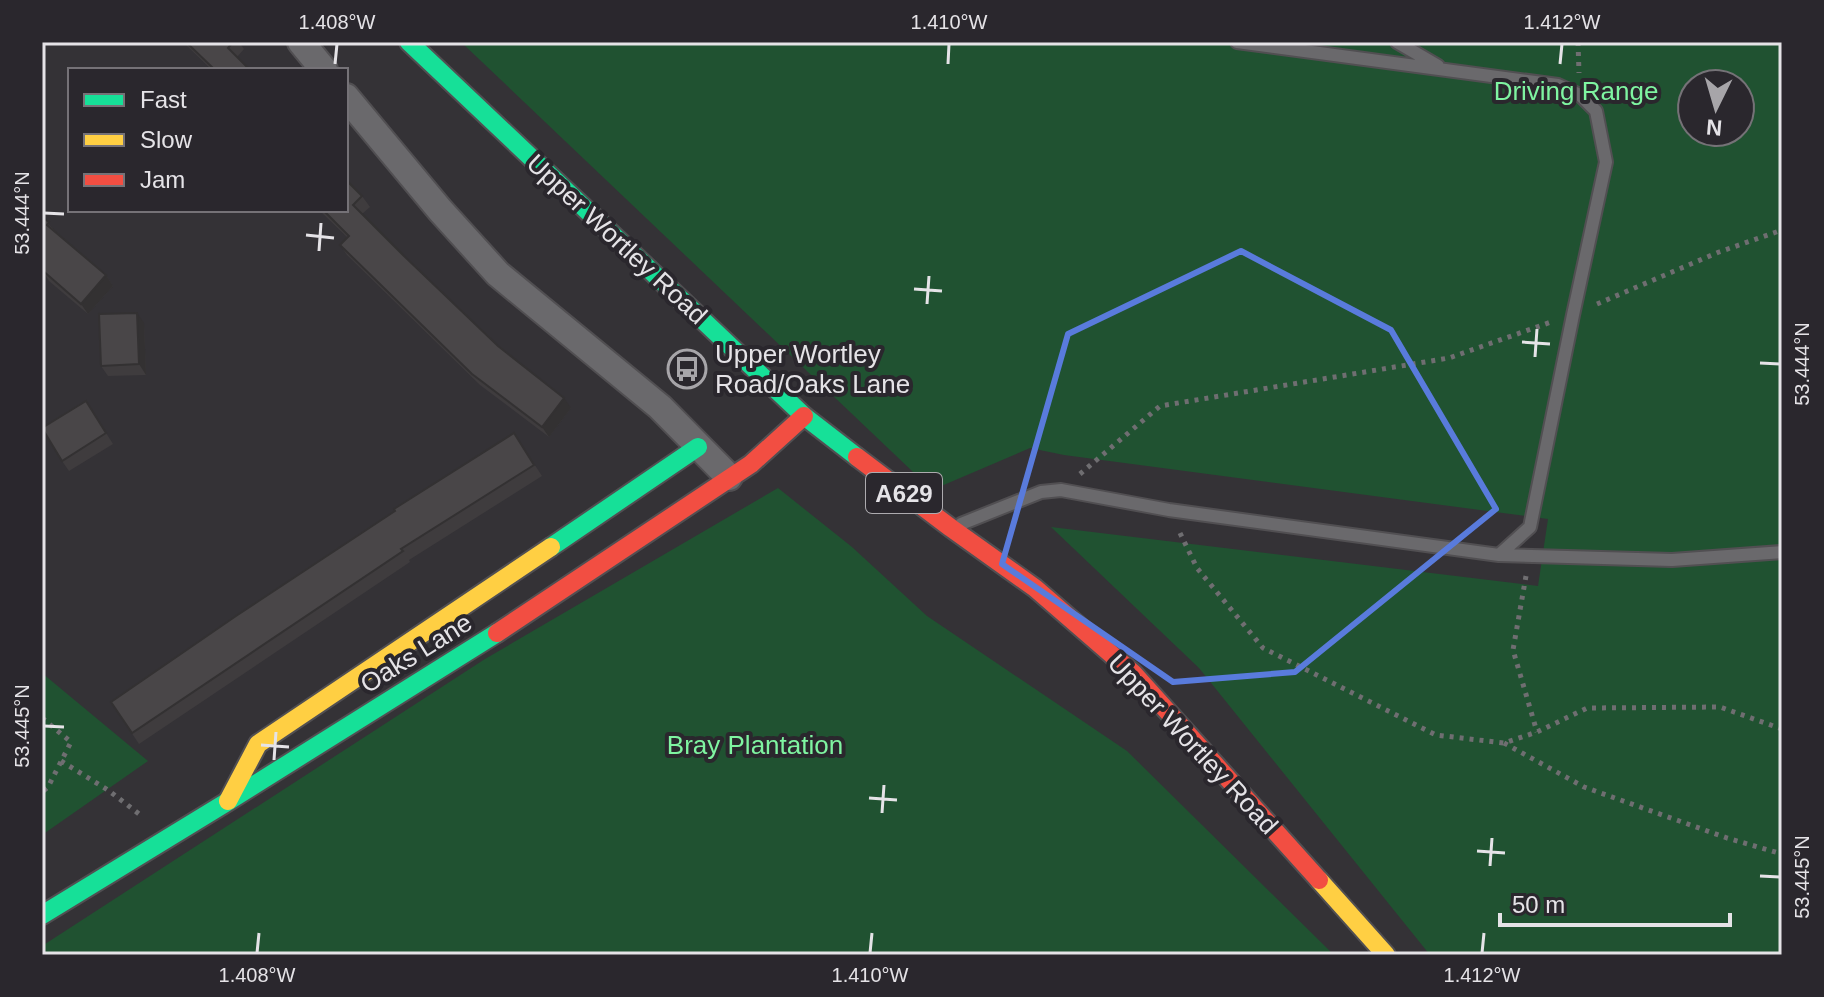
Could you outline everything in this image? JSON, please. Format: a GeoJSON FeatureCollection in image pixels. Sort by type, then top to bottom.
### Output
{"type":"FeatureCollection","features":[{"type":"Feature","properties":{"kind":"street"},"geometry":{"type":"LineString","coordinates":[[301,42],[322,68]]}},
{"type":"Feature","properties":{"kind":"street","name":"Upper Wortley Road"},"geometry":{"type":"LineString","coordinates":[[409,42],[804,416],[1035,588],[1133,673],[1386,955]]}},
{"type":"Feature","properties":{"kind":"street"},"geometry":{"type":"LineString","coordinates":[[348,99],[498,274],[660,407],[729,477]]}},
{"type":"Feature","properties":{"kind":"street","name":"Oaks Lane"},"geometry":{"type":"LineString","coordinates":[[42,915],[473,649],[751,464],[804,416]]}},
{"type":"Feature","properties":{"kind":"street"},"geometry":{"type":"LineString","coordinates":[[227,802],[258,744],[698,447]]}},
{"type":"Feature","properties":{"kind":"lane"},"geometry":{"type":"LineString","coordinates":[[1237,42],[1558,85],[1580,95],[1596,111],[1606,162],[1530,527],[1499,555]]}},
{"type":"Feature","properties":{"kind":"lane"},"geometry":{"type":"LineString","coordinates":[[1397,42],[1445,70]]}},
{"type":"Feature","properties":{"kind":"lane"},"geometry":{"type":"LineString","coordinates":[[951,528],[1041,492],[1061,490],[1169,510],[1499,555],[1672,560],[1782,552]]}},
{"type":"Feature","properties":{"kind":"path"},"geometry":{"type":"LineString","coordinates":[[1061,490],[1160,406],[1449,358],[1573,315],[1719,252],[1782,230]]}},
{"type":"Feature","properties":{"kind":"path"},"geometry":{"type":"LineString","coordinates":[[1169,510],[1197,568],[1263,648],[1436,735],[1504,743],[1584,787],[1727,838],[1782,854]]}},
{"type":"Feature","properties":{"kind":"path"},"geometry":{"type":"LineString","coordinates":[[1530,555],[1513,650],[1537,732]]}},
{"type":"Feature","properties":{"kind":"path"},"geometry":{"type":"LineString","coordinates":[[1504,743],[1537,732],[1587,708],[1720,707],[1782,729]]}},
{"type":"Feature","properties":{"kind":"path"},"geometry":{"type":"LineString","coordinates":[[42,718],[71,742],[48,787],[42,792]]}},
{"type":"Feature","properties":{"kind":"path"},"geometry":{"type":"LineString","coordinates":[[61,761],[108,790],[169,838]]}},
{"type":"Feature","properties":{"kind":"highlighted area"},"geometry":{"type":"Polygon","coordinates":[[[1241,251],[1391,330],[1496,509],[1295,672],[1173,682],[1002,564],[1068,334],[1241,251]]]}},
{"type":"Feature","properties":{"kind":"green space","name":"Driving Range"},"geometry":{"type":"Polygon","coordinates":[[[461,42],[1782,42],[1782,955],[1430,955],[1199,668],[1051,527],[1538,586],[1548,519],[1030,448],[932,490],[461,42]]]}},
{"type":"Feature","properties":{"kind":"green space","name":"Bray Plantation"},"geometry":{"type":"Polygon","coordinates":[[[778,488],[852,547],[927,616],[1127,751],[1334,955],[42,955],[42,946],[485,659],[778,488]]]}},
{"type":"Feature","properties":{"kind":"green space"},"geometry":{"type":"Polygon","coordinates":[[[42,673],[148,761],[42,835],[42,673]]]}},
{"type":"Feature","properties":{"kind":"building"},"geometry":{"type":"Polygon","coordinates":[[[186,42],[233,42],[228,48],[248,68],[213,68],[186,42]]]}},
{"type":"Feature","properties":{"kind":"building"},"geometry":{"type":"Polygon","coordinates":[[[348,182],[362,196],[353,205],[403,255],[498,346],[564,398],[542,427],[472,374],[340,245],[349,236],[325,212],[348,212],[348,182]]]}},
{"type":"Feature","properties":{"kind":"building"},"geometry":{"type":"Polygon","coordinates":[[[42,217],[49,222],[47,225],[106,275],[81,304],[42,270],[42,217]]]}},
{"type":"Feature","properties":{"kind":"building"},"geometry":{"type":"Polygon","coordinates":[[[137,313],[139,364],[101,366],[99,314],[137,313]]]}},
{"type":"Feature","properties":{"kind":"building"},"geometry":{"type":"Polygon","coordinates":[[[86,401],[106,433],[62,461],[42,428],[86,401]]]}},
{"type":"Feature","properties":{"kind":"building"},"geometry":{"type":"Polygon","coordinates":[[[514,433],[534,465],[401,549],[403,551],[132,733],[111,702],[394,509],[514,433]]]}},
{"type":"Feature","properties":{"kind":"traffic: fast"},"geometry":{"type":"LineString","coordinates":[[409,42],[804,416],[857,457]]}},
{"type":"Feature","properties":{"kind":"traffic: fast"},"geometry":{"type":"LineString","coordinates":[[551,547],[698,447]]}},
{"type":"Feature","properties":{"kind":"traffic: fast"},"geometry":{"type":"LineString","coordinates":[[42,915],[497,633]]}},
{"type":"Feature","properties":{"kind":"traffic: slow"},"geometry":{"type":"LineString","coordinates":[[228,801],[258,744],[551,547]]}},
{"type":"Feature","properties":{"kind":"traffic: slow"},"geometry":{"type":"LineString","coordinates":[[1319,880],[1386,955]]}},
{"type":"Feature","properties":{"kind":"traffic: jam"},"geometry":{"type":"LineString","coordinates":[[497,633],[751,464],[804,416]]}},
{"type":"Feature","properties":{"kind":"traffic: jam"},"geometry":{"type":"LineString","coordinates":[[857,457],[1035,588],[1133,673],[1319,880]]}},
{"type":"Feature","properties":{"kind":"place","name":"Upper Wortley Road/Oaks Lane"},"geometry":{"type":"Point","coordinates":[687,369]}}]}
